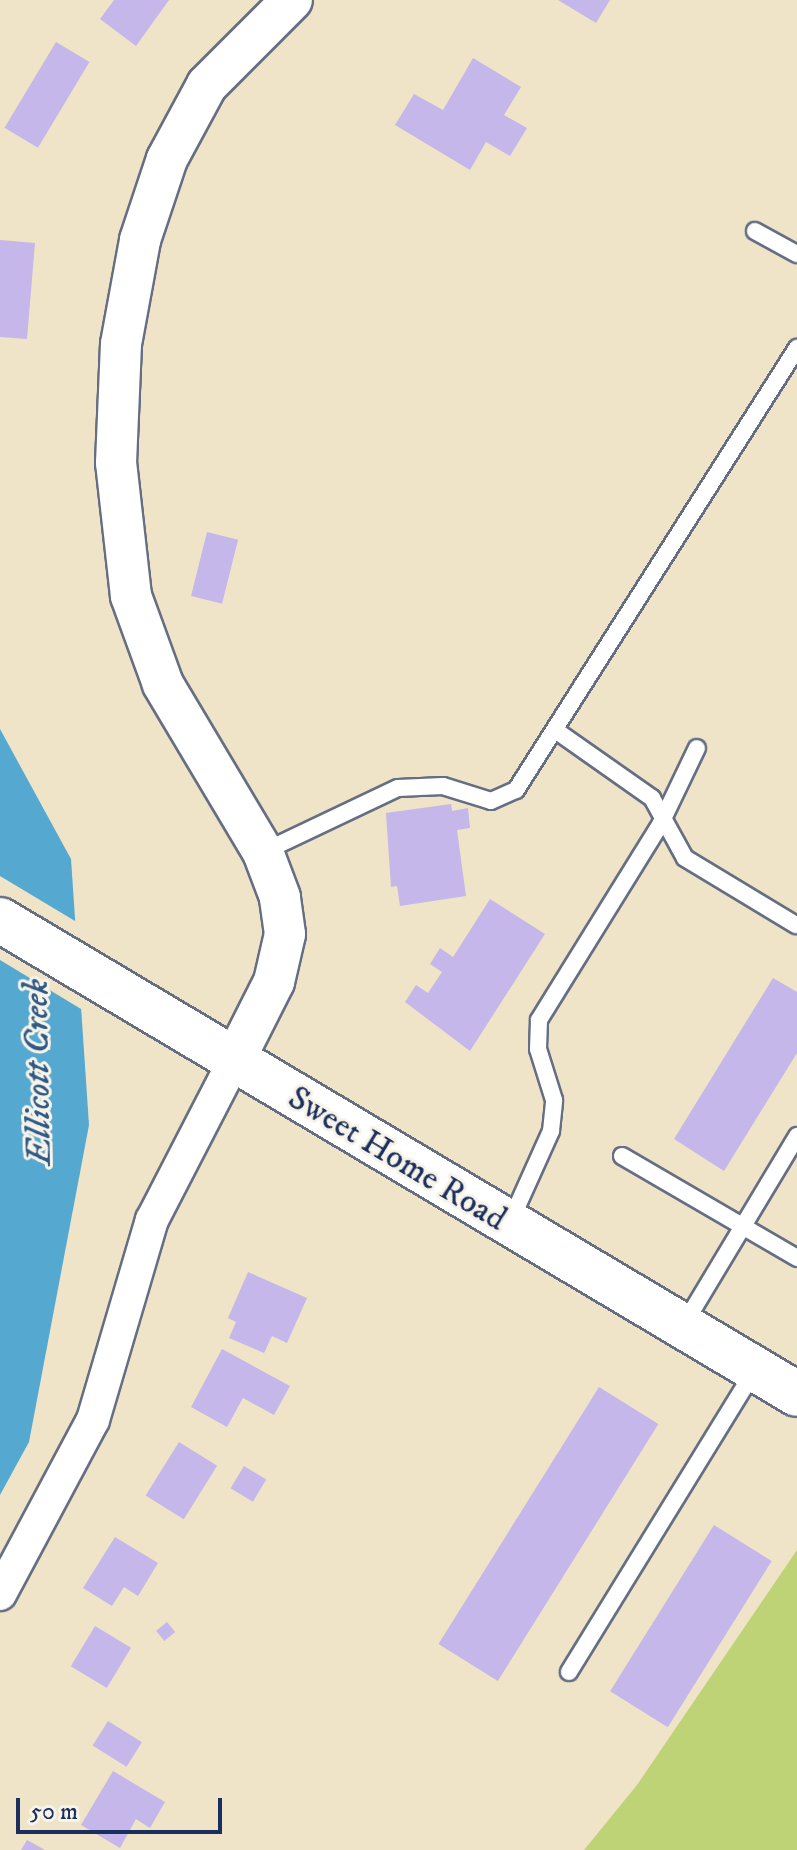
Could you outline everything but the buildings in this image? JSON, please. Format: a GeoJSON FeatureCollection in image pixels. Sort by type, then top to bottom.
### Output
{"type":"FeatureCollection","features":[{"type":"Feature","properties":{"kind":"main road","name":"Sweet Home Road"},"geometry":{"type":"LineString","coordinates":[[0,920],[233,1063],[797,1394]]}},
{"type":"Feature","properties":{"kind":"street"},"geometry":{"type":"LineString","coordinates":[[0,1594],[93,1420],[152,1220],[274,982],[285,934],[263,852],[163,684],[131,596],[116,463],[121,344],[140,240],[167,159],[207,85],[292,0]]}},
{"type":"Feature","properties":{"kind":"lane"},"geometry":{"type":"LineString","coordinates":[[755,231],[797,254]]}},
{"type":"Feature","properties":{"kind":"lane"},"geometry":{"type":"LineString","coordinates":[[263,852],[398,788],[443,786],[491,801],[516,790],[558,732],[797,348]]}},
{"type":"Feature","properties":{"kind":"lane"},"geometry":{"type":"LineString","coordinates":[[558,732],[638,784],[685,858],[796,925]]}},
{"type":"Feature","properties":{"kind":"lane"},"geometry":{"type":"LineString","coordinates":[[508,1225],[551,1131],[554,1100],[538,1049],[539,1020],[661,823],[697,748]]}},
{"type":"Feature","properties":{"kind":"lane"},"geometry":{"type":"LineString","coordinates":[[682,1328],[797,1136]]}},
{"type":"Feature","properties":{"kind":"lane"},"geometry":{"type":"LineString","coordinates":[[622,1156],[797,1258]]}},
{"type":"Feature","properties":{"kind":"lane"},"geometry":{"type":"LineString","coordinates":[[569,1672],[755,1370]]}},
{"type":"Feature","properties":{"kind":"green space"},"geometry":{"type":"Polygon","coordinates":[[[797,1550],[797,1850],[584,1850],[637,1785],[797,1550]]]}},
{"type":"Feature","properties":{"kind":"water","name":"Ellicott Creek"},"geometry":{"type":"Polygon","coordinates":[[[0,729],[71,859],[89,1125],[29,1442],[0,1495],[0,729]]]}},
{"type":"Feature","properties":{"kind":"pier"},"geometry":{"type":"Polygon","coordinates":[[[0,876],[80,924],[86,1012],[0,960],[0,876]]]}}]}
